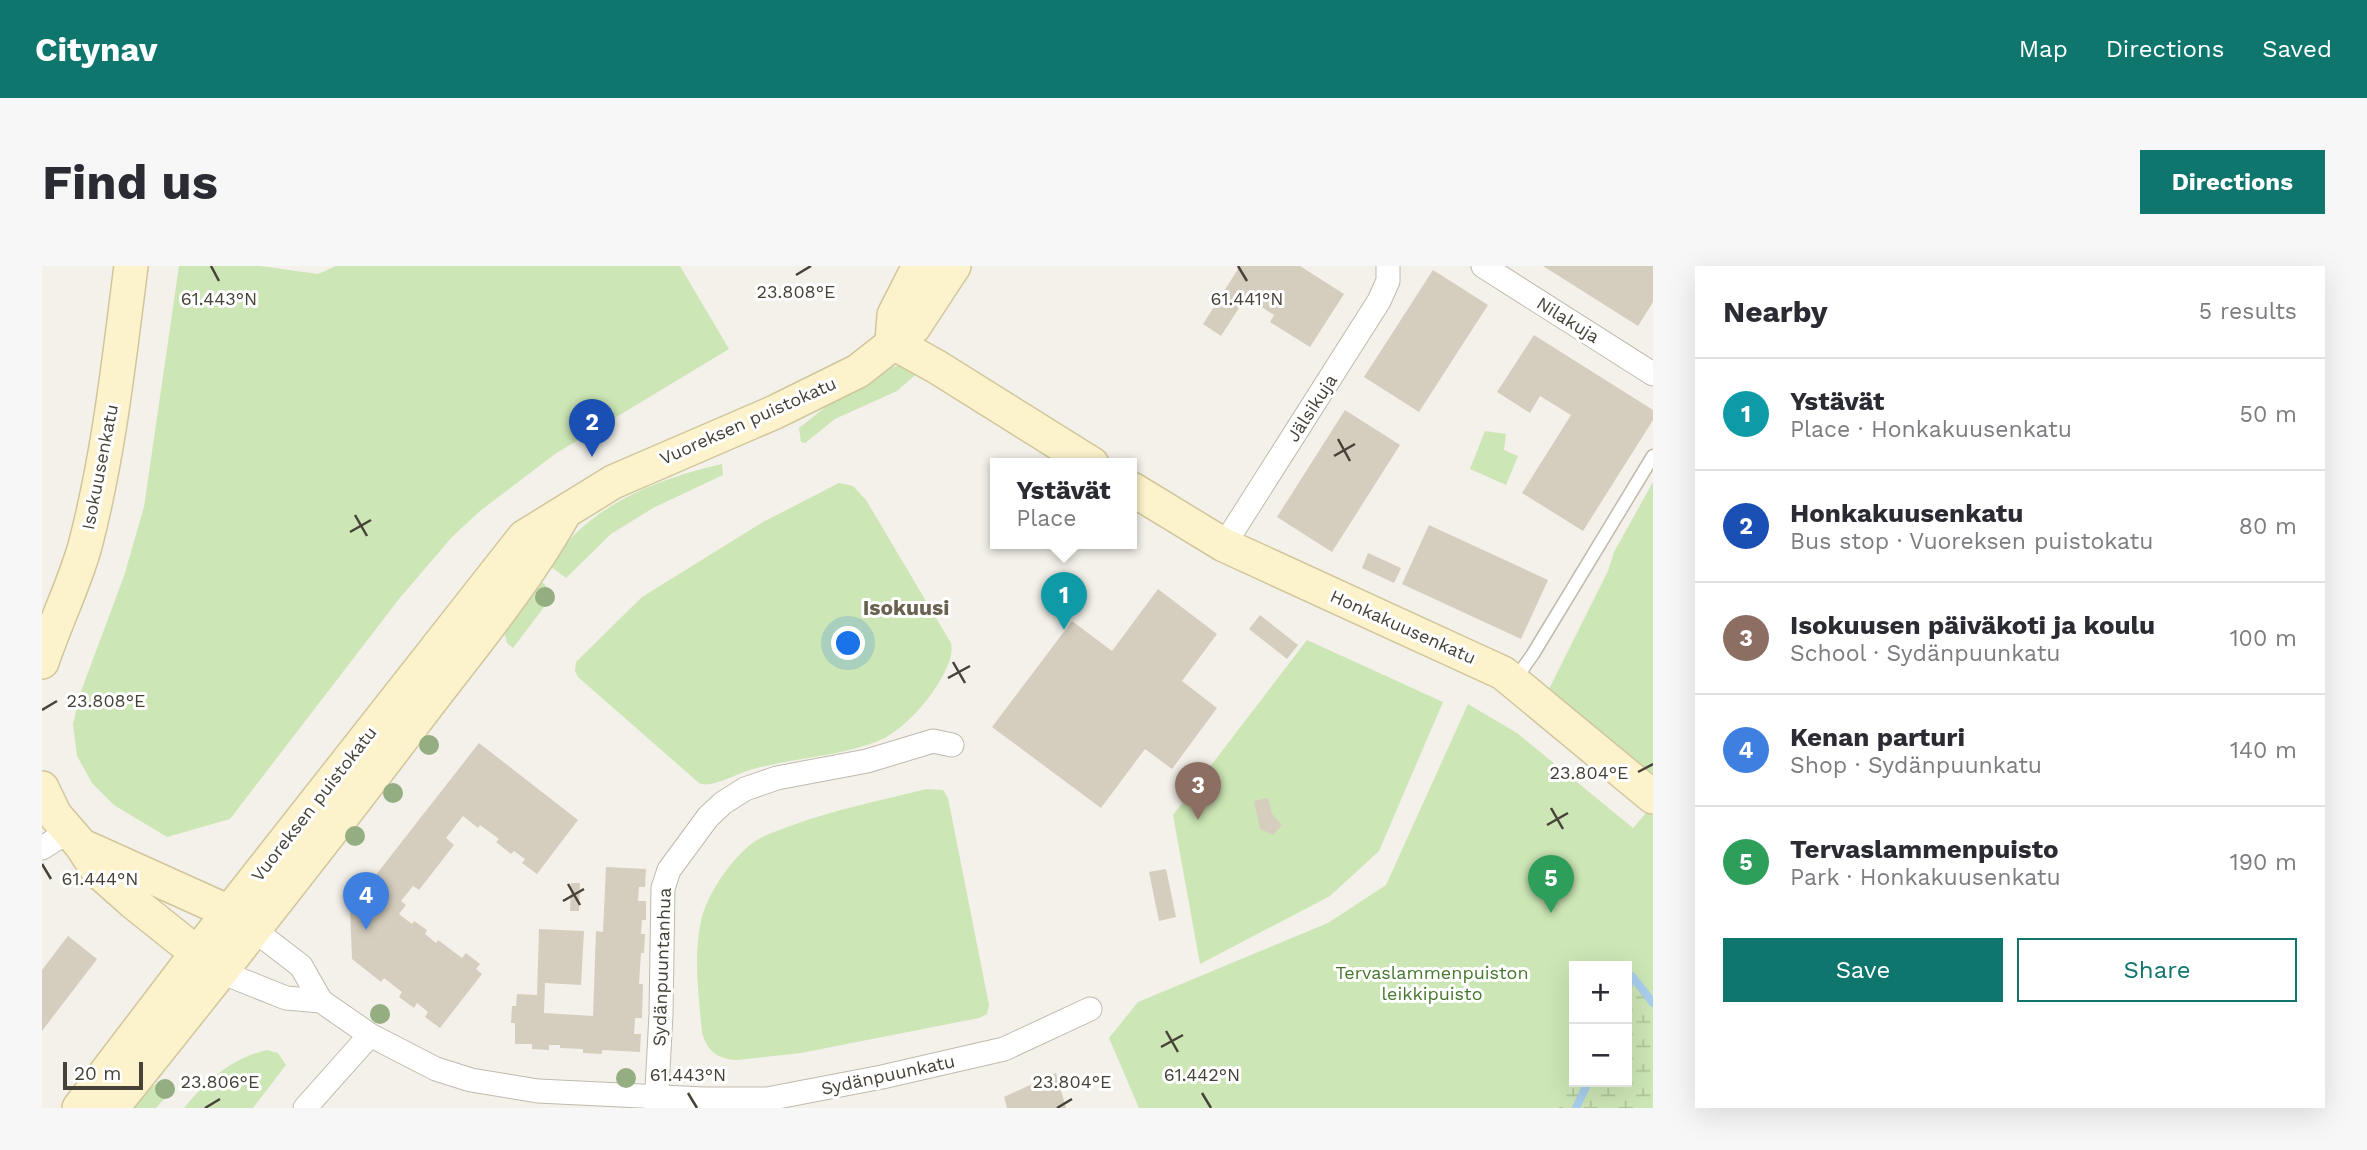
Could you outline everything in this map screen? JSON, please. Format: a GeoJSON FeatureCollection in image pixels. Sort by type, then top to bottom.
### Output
{"type":"FeatureCollection","features":[{"type":"Feature","properties":{"kind":"street","name":"Isokuusenkatu"},"geometry":{"type":"LineString","coordinates":[[42,662],[84,550],[96,500],[107,448],[131,266]]}},
{"type":"Feature","properties":{"kind":"street"},"geometry":{"type":"LineString","coordinates":[[919,266],[894,315],[892,342],[1082,458]]}},
{"type":"Feature","properties":{"kind":"street","name":"Vuoreksen puistokatu"},"geometry":{"type":"LineString","coordinates":[[79,1108],[242,921],[524,537],[613,482],[775,412],[858,371],[914,327],[954,266]]}},
{"type":"Feature","properties":{"kind":"street","name":"Jälsikuja"},"geometry":{"type":"LineString","coordinates":[[1224,545],[1380,301],[1388,281],[1388,266]]}},
{"type":"Feature","properties":{"kind":"street","name":"Nilakuja"},"geometry":{"type":"LineString","coordinates":[[1483,266],[1653,374]]}},
{"type":"Feature","properties":{"kind":"street","name":"Honkakuusenkatu"},"geometry":{"type":"LineString","coordinates":[[1137,492],[1224,545],[1495,668],[1653,797]]}},
{"type":"Feature","properties":{"kind":"street","name":"Sydänpuuntanhua"},"geometry":{"type":"LineString","coordinates":[[656,1102],[661,1014],[663,888],[669,870],[708,817],[735,794],[762,782],[867,761],[933,741],[952,745]]}},
{"type":"Feature","properties":{"kind":"street"},"geometry":{"type":"LineString","coordinates":[[42,788],[64,842],[209,962]]}},
{"type":"Feature","properties":{"kind":"street"},"geometry":{"type":"LineString","coordinates":[[64,842],[242,921]]}},
{"type":"Feature","properties":{"kind":"street","name":"Sydänpuunkatu"},"geometry":{"type":"LineString","coordinates":[[242,921],[301,966],[320,1001],[370,1035],[436,1069],[471,1080],[538,1091],[656,1102],[767,1099],[882,1077],[1004,1049],[1090,1009]]}},
{"type":"Feature","properties":{"kind":"street","name":"Vuoreksen puistokatu"},"geometry":{"type":"LineString","coordinates":[[112,1108],[209,962]]}},
{"type":"Feature","properties":{"kind":"street","name":"Sydänpuunkatu"},"geometry":{"type":"LineString","coordinates":[[209,962],[286,998],[320,1001]]}},
{"type":"Feature","properties":{"kind":"street"},"geometry":{"type":"LineString","coordinates":[[306,1108],[370,1035]]}},
{"type":"Feature","properties":{"kind":"lane"},"geometry":{"type":"LineString","coordinates":[[1514,681],[1653,456]]}},
{"type":"Feature","properties":{"kind":"green space"},"geometry":{"type":"Polygon","coordinates":[[[179,266],[260,266],[318,274],[336,266],[680,266],[729,349],[555,454],[480,511],[452,537],[399,599],[230,819],[167,837],[114,805],[92,783],[77,756],[73,724],[80,694],[124,576],[144,507],[179,266]]]}},
{"type":"Feature","properties":{"kind":"green space"},"geometry":{"type":"Polygon","coordinates":[[[904,365],[920,371],[897,391],[835,419],[805,443],[801,442],[799,428],[835,400],[864,380],[892,367],[904,365]]]}},
{"type":"Feature","properties":{"kind":"green space"},"geometry":{"type":"Polygon","coordinates":[[[1485,431],[1506,434],[1504,450],[1518,456],[1506,485],[1470,469],[1485,431]]]}},
{"type":"Feature","properties":{"kind":"green space"},"geometry":{"type":"Polygon","coordinates":[[[722,464],[723,475],[653,508],[611,534],[566,578],[550,566],[582,527],[603,511],[649,487],[722,464]]]}},
{"type":"Feature","properties":{"kind":"green space"},"geometry":{"type":"Polygon","coordinates":[[[1653,482],[1653,778],[1548,691],[1608,571],[1614,552],[1653,482]]]}},
{"type":"Feature","properties":{"kind":"green space"},"geometry":{"type":"Polygon","coordinates":[[[839,483],[853,486],[866,500],[951,643],[946,669],[919,709],[885,738],[845,751],[766,766],[717,783],[699,783],[578,677],[575,671],[576,662],[642,597],[763,522],[839,483]]]}},
{"type":"Feature","properties":{"kind":"green space"},"geometry":{"type":"Polygon","coordinates":[[[539,579],[554,594],[513,648],[507,643],[503,628],[539,579]]]}},
{"type":"Feature","properties":{"kind":"green space"},"geometry":{"type":"Polygon","coordinates":[[[1307,640],[1443,702],[1379,851],[1330,896],[1200,964],[1173,815],[1307,640]]]}},
{"type":"Feature","properties":{"kind":"green space","name":"Tervaslammenpuiston leikkipuisto"},"geometry":{"type":"Polygon","coordinates":[[[1468,704],[1517,733],[1633,828],[1653,805],[1653,1108],[1139,1108],[1109,1038],[1138,1002],[1328,923],[1386,885],[1468,704]]]}},
{"type":"Feature","properties":{"kind":"green space"},"geometry":{"type":"Polygon","coordinates":[[[927,789],[943,790],[948,798],[989,1005],[987,1014],[979,1018],[801,1053],[737,1060],[714,1053],[702,1033],[697,949],[701,921],[708,900],[737,857],[754,842],[773,832],[826,814],[927,789]]]}},
{"type":"Feature","properties":{"kind":"green space"},"geometry":{"type":"Polygon","coordinates":[[[1632,974],[1646,980],[1653,987],[1653,1108],[1559,1108],[1569,1077],[1569,1087],[1632,1087],[1632,974]]]}},
{"type":"Feature","properties":{"kind":"green space"},"geometry":{"type":"Polygon","coordinates":[[[267,1050],[278,1053],[286,1065],[253,1108],[184,1108],[201,1089],[231,1065],[267,1050]]]}},
{"type":"Feature","properties":{"kind":"green space"},"geometry":{"type":"Polygon","coordinates":[[[165,1079],[168,1081],[167,1096],[156,1108],[127,1108],[143,1092],[165,1079]]]}},
{"type":"Feature","properties":{"kind":"building"},"geometry":{"type":"Polygon","coordinates":[[[1240,266],[1300,266],[1344,294],[1310,347],[1270,322],[1274,315],[1246,297],[1221,336],[1203,324],[1240,266]]]}},
{"type":"Feature","properties":{"kind":"building"},"geometry":{"type":"Polygon","coordinates":[[[1543,266],[1653,266],[1653,302],[1638,326],[1543,266]]]}},
{"type":"Feature","properties":{"kind":"building"},"geometry":{"type":"Polygon","coordinates":[[[1433,270],[1488,305],[1419,412],[1364,377],[1433,270]]]}},
{"type":"Feature","properties":{"kind":"building"},"geometry":{"type":"Polygon","coordinates":[[[1534,335],[1653,410],[1653,420],[1583,531],[1522,493],[1571,415],[1540,396],[1530,413],[1497,392],[1534,335]]]}},
{"type":"Feature","properties":{"kind":"building"},"geometry":{"type":"Polygon","coordinates":[[[1345,410],[1400,445],[1332,552],[1277,517],[1345,410]]]}},
{"type":"Feature","properties":{"kind":"building"},"geometry":{"type":"Polygon","coordinates":[[[1429,525],[1548,580],[1521,639],[1402,584],[1429,525]]]}},
{"type":"Feature","properties":{"kind":"building"},"geometry":{"type":"Polygon","coordinates":[[[1368,553],[1401,568],[1394,583],[1362,568],[1368,553]]]}},
{"type":"Feature","properties":{"kind":"building"},"geometry":{"type":"Polygon","coordinates":[[[1158,589],[1217,634],[1182,681],[1217,708],[1172,769],[1145,749],[1101,808],[992,727],[1072,621],[1112,651],[1158,589]]]}},
{"type":"Feature","properties":{"kind":"building"},"geometry":{"type":"Polygon","coordinates":[[[1260,615],[1298,645],[1287,659],[1249,629],[1260,615]]]}},
{"type":"Feature","properties":{"kind":"building"},"geometry":{"type":"Polygon","coordinates":[[[479,743],[578,820],[537,874],[522,863],[525,859],[514,851],[511,854],[496,842],[499,839],[463,816],[446,838],[454,845],[419,890],[413,886],[401,901],[406,905],[399,914],[412,924],[414,921],[427,930],[425,934],[436,943],[438,940],[462,958],[466,953],[480,964],[476,969],[482,974],[440,1028],[425,1017],[428,1012],[417,1003],[414,1008],[399,997],[402,992],[384,978],[381,982],[352,959],[350,908],[479,743]]]}},
{"type":"Feature","properties":{"kind":"building"},"geometry":{"type":"Polygon","coordinates":[[[1268,798],[1272,814],[1282,825],[1273,835],[1260,829],[1254,801],[1268,798]]]}},
{"type":"Feature","properties":{"kind":"building"},"geometry":{"type":"Polygon","coordinates":[[[606,867],[646,869],[645,887],[639,887],[638,901],[646,901],[646,920],[642,920],[641,934],[645,934],[639,984],[643,984],[642,1018],[635,1018],[634,1034],[641,1034],[640,1052],[602,1050],[602,1054],[583,1053],[583,1049],[560,1048],[560,1045],[549,1045],[549,1050],[532,1049],[532,1044],[515,1044],[515,1023],[511,1023],[512,1006],[516,1006],[517,994],[537,995],[539,929],[584,931],[581,985],[545,983],[544,1013],[593,1016],[596,931],[603,932],[606,867]]]}},
{"type":"Feature","properties":{"kind":"building"},"geometry":{"type":"Polygon","coordinates":[[[1166,869],[1176,917],[1159,921],[1149,872],[1166,869]]]}},
{"type":"Feature","properties":{"kind":"building"},"geometry":{"type":"Polygon","coordinates":[[[571,883],[580,883],[579,911],[570,911],[571,883]]]}},
{"type":"Feature","properties":{"kind":"building"},"geometry":{"type":"Polygon","coordinates":[[[68,936],[97,959],[42,1031],[42,970],[68,936]]]}},
{"type":"Feature","properties":{"kind":"building"},"geometry":{"type":"Polygon","coordinates":[[[1056,1073],[1066,1108],[1007,1108],[1004,1097],[1056,1073]]]}},
{"type":"Feature","properties":{"kind":"waterway"},"geometry":{"type":"LineString","coordinates":[[1632,976],[1653,1003]]}},
{"type":"Feature","properties":{"kind":"waterway"},"geometry":{"type":"LineString","coordinates":[[1576,1108],[1586,1087]]}},
{"type":"Feature","properties":{"kind":"place","name":"Honkakuusenkatu"},"geometry":{"type":"Point","coordinates":[592,457]}},
{"type":"Feature","properties":{"kind":"place","name":"Ystävät"},"geometry":{"type":"Point","coordinates":[1064,630]}},
{"type":"Feature","properties":{"kind":"place","name":"Isokuusen päiväkoti ja koulu"},"geometry":{"type":"Point","coordinates":[1198,820]}},
{"type":"Feature","properties":{"kind":"place","name":"Tervaslammenpuisto"},"geometry":{"type":"Point","coordinates":[1551,913]}},
{"type":"Feature","properties":{"kind":"place","name":"Kenan parturi"},"geometry":{"type":"Point","coordinates":[366,930]}},
{"type":"Feature","properties":{"kind":"district","name":"Isokuusi"},"geometry":{"type":"Point","coordinates":[906,608]}}]}
